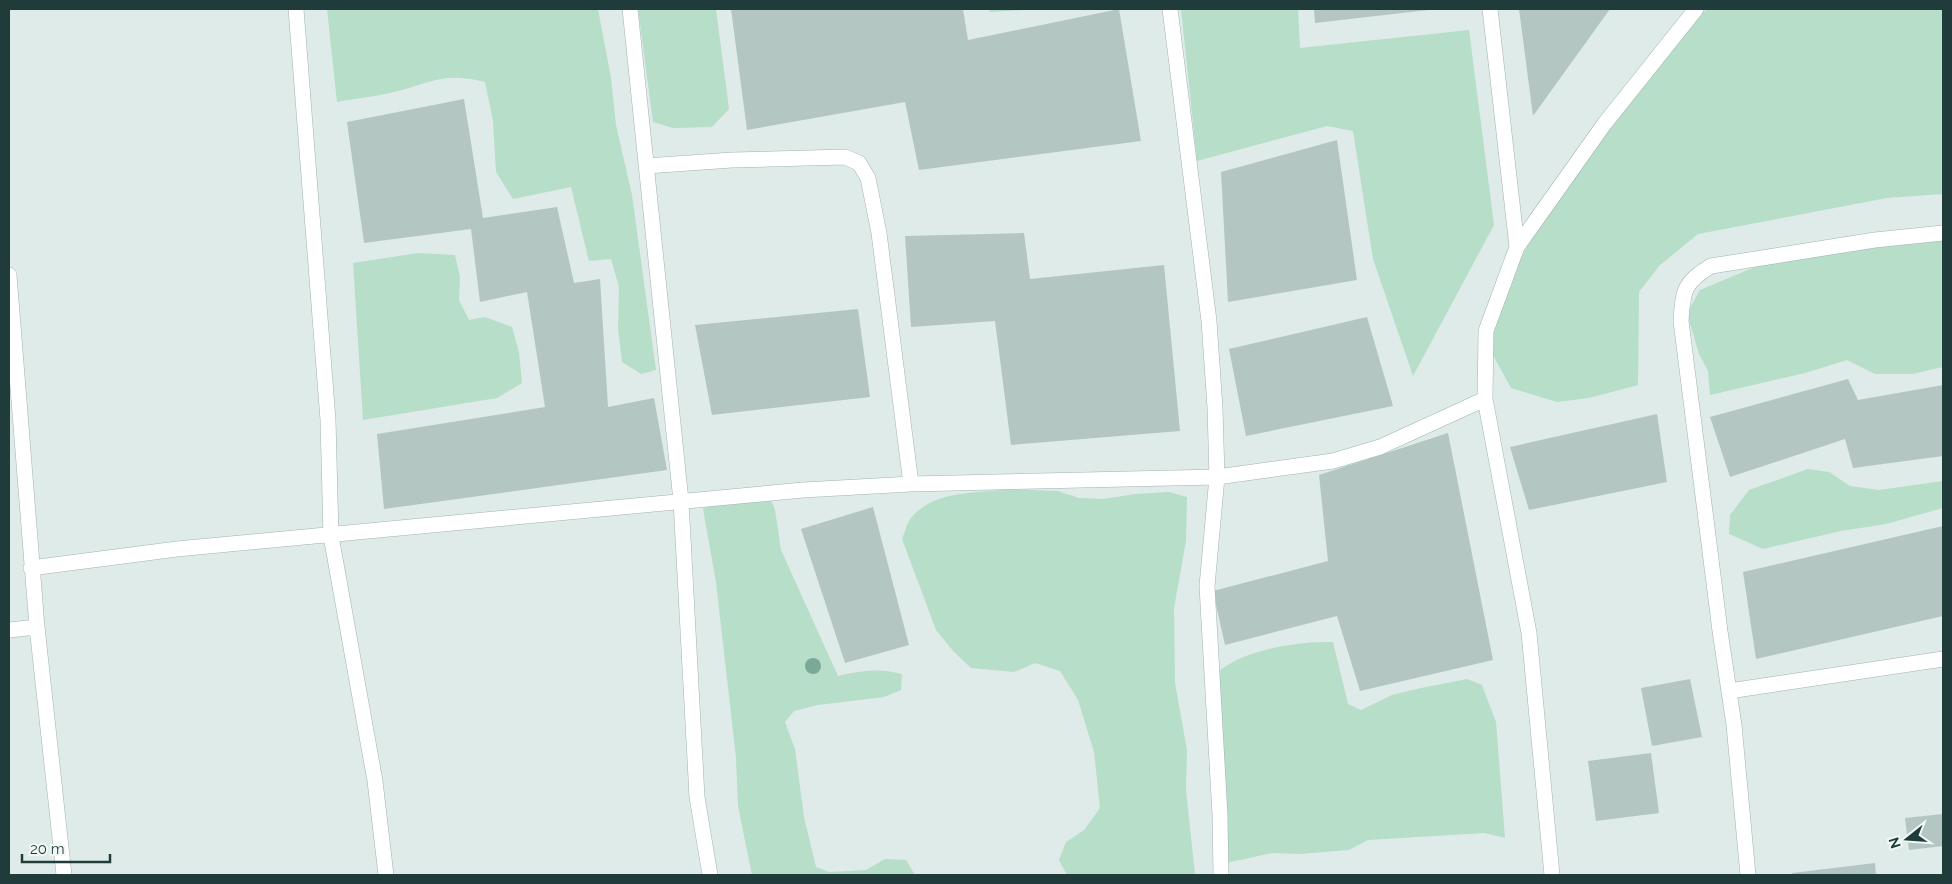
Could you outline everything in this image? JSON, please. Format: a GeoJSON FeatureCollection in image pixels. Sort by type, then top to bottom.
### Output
{"type":"FeatureCollection","features":[{"type":"Feature","properties":{"kind":"street"},"geometry":{"type":"LineString","coordinates":[[296,9],[328,410],[331,536],[375,781],[386,875]]}},
{"type":"Feature","properties":{"kind":"street"},"geometry":{"type":"LineString","coordinates":[[630,9],[681,501],[697,798],[710,875]]}},
{"type":"Feature","properties":{"kind":"street"},"geometry":{"type":"LineString","coordinates":[[1170,9],[1209,321],[1215,408],[1217,477],[1207,586],[1219,796],[1220,875]]}},
{"type":"Feature","properties":{"kind":"street"},"geometry":{"type":"LineString","coordinates":[[1490,9],[1517,247]]}},
{"type":"Feature","properties":{"kind":"street"},"geometry":{"type":"LineString","coordinates":[[1552,875],[1529,633],[1485,399],[1486,331],[1517,247],[1605,123],[1696,9]]}},
{"type":"Feature","properties":{"kind":"street"},"geometry":{"type":"LineString","coordinates":[[646,166],[732,160],[836,157],[845,157],[859,163],[868,178],[879,233],[911,484]]}},
{"type":"Feature","properties":{"kind":"street"},"geometry":{"type":"LineString","coordinates":[[1748,875],[1729,691],[1681,321],[1682,294],[1692,278],[1711,266],[1875,240],[1943,233]]}},
{"type":"Feature","properties":{"kind":"street"},"geometry":{"type":"LineString","coordinates":[[9,274],[19,387],[31,568],[64,875]]}},
{"type":"Feature","properties":{"kind":"street"},"geometry":{"type":"LineString","coordinates":[[31,568],[177,549],[331,536],[803,490],[911,484],[1217,477],[1333,461],[1380,447],[1485,399]]}},
{"type":"Feature","properties":{"kind":"street"},"geometry":{"type":"LineString","coordinates":[[9,630],[37,627]]}},
{"type":"Feature","properties":{"kind":"street"},"geometry":{"type":"LineString","coordinates":[[1729,691],[1943,659]]}},
{"type":"Feature","properties":{"kind":"green space"},"geometry":{"type":"Polygon","coordinates":[[[327,9],[598,9],[611,78],[616,125],[632,195],[656,370],[641,374],[622,362],[618,329],[619,287],[611,259],[589,261],[571,187],[513,199],[496,172],[493,121],[485,82],[461,78],[442,79],[386,94],[337,102],[327,9]]]}},
{"type":"Feature","properties":{"kind":"green space"},"geometry":{"type":"Polygon","coordinates":[[[638,9],[716,9],[729,109],[712,127],[673,128],[653,122],[638,9]]]}},
{"type":"Feature","properties":{"kind":"green space"},"geometry":{"type":"Polygon","coordinates":[[[988,9],[1038,9],[990,12],[988,9]]]}},
{"type":"Feature","properties":{"kind":"green space"},"geometry":{"type":"Polygon","coordinates":[[[1181,9],[1298,9],[1300,48],[1469,30],[1494,225],[1413,376],[1373,259],[1353,131],[1327,126],[1197,161],[1181,9]]]}},
{"type":"Feature","properties":{"kind":"green space"},"geometry":{"type":"Polygon","coordinates":[[[1708,9],[1943,9],[1943,194],[1887,198],[1698,234],[1659,266],[1639,292],[1638,385],[1589,398],[1557,402],[1511,388],[1489,348],[1499,297],[1555,197],[1702,13],[1708,9]]]}},
{"type":"Feature","properties":{"kind":"green space"},"geometry":{"type":"Polygon","coordinates":[[[1943,235],[1943,367],[1912,374],[1875,374],[1847,360],[1805,373],[1710,395],[1708,371],[1699,354],[1687,313],[1700,290],[1762,264],[1943,235]]]}},
{"type":"Feature","properties":{"kind":"green space"},"geometry":{"type":"Polygon","coordinates":[[[418,253],[455,255],[460,277],[459,300],[469,320],[485,317],[512,327],[519,352],[522,383],[497,398],[363,420],[353,263],[418,253]]]}},
{"type":"Feature","properties":{"kind":"green space"},"geometry":{"type":"Polygon","coordinates":[[[1808,469],[1829,472],[1850,486],[1879,490],[1943,481],[1943,508],[1886,524],[1841,531],[1763,549],[1729,534],[1730,515],[1749,490],[1808,469]]]}},
{"type":"Feature","properties":{"kind":"green space"},"geometry":{"type":"Polygon","coordinates":[[[1006,489],[1058,491],[1079,498],[1103,499],[1135,494],[1169,492],[1187,497],[1186,541],[1174,608],[1175,683],[1187,750],[1186,790],[1195,875],[1067,875],[1059,860],[1066,842],[1084,830],[1100,808],[1094,752],[1078,700],[1060,671],[1035,663],[1014,672],[971,668],[954,652],[936,630],[902,539],[908,522],[920,509],[931,502],[955,495],[1006,489]]]}},
{"type":"Feature","properties":{"kind":"green space"},"geometry":{"type":"Polygon","coordinates":[[[770,497],[775,510],[781,550],[838,676],[870,670],[902,674],[901,690],[884,697],[818,705],[794,711],[785,722],[795,749],[804,817],[816,867],[829,872],[866,870],[885,859],[906,860],[915,875],[752,875],[738,806],[736,758],[716,582],[703,509],[723,498],[770,497]]]}},
{"type":"Feature","properties":{"kind":"green space"},"geometry":{"type":"Polygon","coordinates":[[[1333,642],[1348,704],[1361,710],[1392,695],[1421,688],[1467,679],[1482,685],[1496,722],[1505,838],[1484,833],[1368,840],[1349,850],[1300,854],[1272,853],[1226,863],[1214,673],[1237,660],[1264,650],[1298,644],[1333,642]]]}},
{"type":"Feature","properties":{"kind":"building"},"geometry":{"type":"Polygon","coordinates":[[[731,9],[963,9],[968,40],[1119,9],[1141,141],[919,170],[905,102],[747,130],[731,9]]]}},
{"type":"Feature","properties":{"kind":"building"},"geometry":{"type":"Polygon","coordinates":[[[1314,9],[1428,9],[1428,10],[1315,23],[1314,9]]]}},
{"type":"Feature","properties":{"kind":"building"},"geometry":{"type":"Polygon","coordinates":[[[1519,9],[1610,9],[1533,116],[1519,9]]]}},
{"type":"Feature","properties":{"kind":"building"},"geometry":{"type":"Polygon","coordinates":[[[464,99],[483,218],[557,207],[574,283],[600,279],[608,407],[654,398],[667,470],[384,509],[377,434],[545,407],[527,292],[480,302],[471,229],[364,243],[347,122],[464,99]]]}},
{"type":"Feature","properties":{"kind":"building"},"geometry":{"type":"Polygon","coordinates":[[[1337,140],[1357,280],[1228,302],[1221,172],[1337,140]]]}},
{"type":"Feature","properties":{"kind":"building"},"geometry":{"type":"Polygon","coordinates":[[[1024,233],[1030,279],[1164,265],[1180,431],[1011,445],[995,321],[911,327],[905,236],[1024,233]]]}},
{"type":"Feature","properties":{"kind":"building"},"geometry":{"type":"Polygon","coordinates":[[[858,309],[870,397],[712,415],[695,325],[858,309]]]}},
{"type":"Feature","properties":{"kind":"building"},"geometry":{"type":"Polygon","coordinates":[[[1367,317],[1393,406],[1246,436],[1229,349],[1367,317]]]}},
{"type":"Feature","properties":{"kind":"building"},"geometry":{"type":"Polygon","coordinates":[[[1848,379],[1858,400],[1943,385],[1943,456],[1853,468],[1845,439],[1730,477],[1710,417],[1848,379]]]}},
{"type":"Feature","properties":{"kind":"building"},"geometry":{"type":"Polygon","coordinates":[[[1657,414],[1667,482],[1529,510],[1510,447],[1657,414]]]}},
{"type":"Feature","properties":{"kind":"building"},"geometry":{"type":"Polygon","coordinates":[[[1448,433],[1493,660],[1360,691],[1337,616],[1225,645],[1213,591],[1328,561],[1319,475],[1448,433]]]}},
{"type":"Feature","properties":{"kind":"building"},"geometry":{"type":"Polygon","coordinates":[[[873,507],[909,645],[845,663],[801,529],[873,507]]]}},
{"type":"Feature","properties":{"kind":"building"},"geometry":{"type":"Polygon","coordinates":[[[1943,526],[1943,616],[1756,659],[1743,572],[1943,526]]]}},
{"type":"Feature","properties":{"kind":"building"},"geometry":{"type":"Polygon","coordinates":[[[1690,679],[1702,737],[1652,746],[1641,688],[1690,679]]]}},
{"type":"Feature","properties":{"kind":"building"},"geometry":{"type":"Polygon","coordinates":[[[1651,753],[1659,813],[1596,821],[1588,761],[1651,753]]]}},
{"type":"Feature","properties":{"kind":"building"},"geometry":{"type":"Polygon","coordinates":[[[1943,814],[1943,846],[1909,850],[1905,818],[1943,814]]]}},
{"type":"Feature","properties":{"kind":"building"},"geometry":{"type":"Polygon","coordinates":[[[1875,863],[1876,875],[1792,875],[1792,873],[1875,863]]]}}]}
